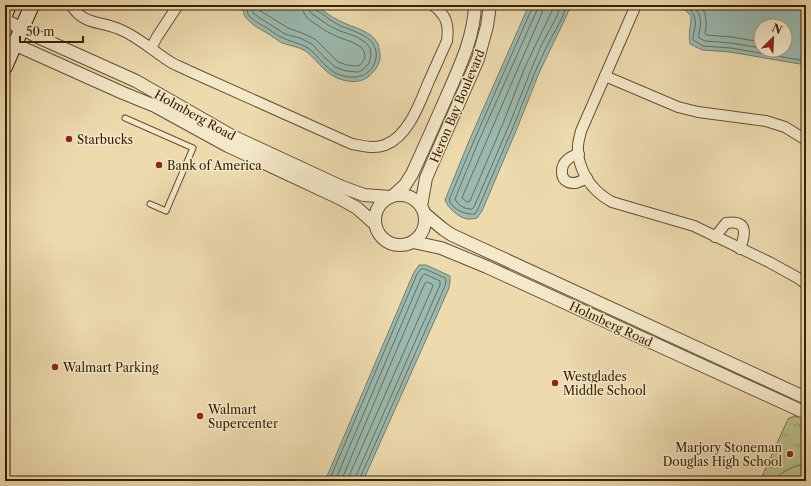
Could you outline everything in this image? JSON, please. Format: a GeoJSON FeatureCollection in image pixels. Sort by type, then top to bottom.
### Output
{"type":"FeatureCollection","features":[{"type":"Feature","properties":{"kind":"main road"},"geometry":{"type":"LineString","coordinates":[[5,14],[9,5]]}},
{"type":"Feature","properties":{"kind":"main road"},"geometry":{"type":"LineString","coordinates":[[5,67],[10,42],[21,29],[32,5]]}},
{"type":"Feature","properties":{"kind":"street"},"geometry":{"type":"LineString","coordinates":[[71,5],[75,12],[82,18],[119,29],[131,35],[172,63],[337,138],[365,147],[384,146],[392,142],[408,125],[416,113],[446,41],[448,31],[447,22],[442,13],[435,6]]}},
{"type":"Feature","properties":{"kind":"street"},"geometry":{"type":"LineString","coordinates":[[151,48],[178,5]]}},
{"type":"Feature","properties":{"kind":"street","name":"Heron Bay Boulevard"},"geometry":{"type":"LineString","coordinates":[[392,196],[404,185],[412,174],[456,75],[465,54],[472,31],[476,5]]}},
{"type":"Feature","properties":{"kind":"street","name":"Heron Bay Boulevard"},"geometry":{"type":"LineString","coordinates":[[423,210],[426,178],[478,59],[487,26],[490,5]]}},
{"type":"Feature","properties":{"kind":"street"},"geometry":{"type":"LineString","coordinates":[[636,5],[581,131],[578,148],[580,160],[585,175],[592,187],[612,202],[694,226],[769,262],[806,284]]}},
{"type":"Feature","properties":{"kind":"street","name":"Holmberg Road"},"geometry":{"type":"LineString","coordinates":[[5,20],[21,29],[136,81],[232,136],[342,187],[364,195],[392,196]]}},
{"type":"Feature","properties":{"kind":"street","name":"Holmberg Road"},"geometry":{"type":"LineString","coordinates":[[10,42],[155,106],[228,146],[339,198],[357,208],[375,224]]}},
{"type":"Feature","properties":{"kind":"street"},"geometry":{"type":"LineString","coordinates":[[605,76],[678,107],[698,112],[766,120],[785,127],[806,140]]}},
{"type":"Feature","properties":{"kind":"street"},"geometry":{"type":"LineString","coordinates":[[579,154],[566,160],[562,172],[563,176],[565,180],[574,183],[578,182],[585,175]]}},
{"type":"Feature","properties":{"kind":"street"},"geometry":{"type":"LineString","coordinates":[[401,195],[412,198],[423,210],[426,222],[424,230],[413,242],[405,245],[389,243],[382,238],[378,232],[375,224],[376,211],[384,200],[392,196],[401,195]]}},
{"type":"Feature","properties":{"kind":"street","name":"Holmberg Road"},"geometry":{"type":"LineString","coordinates":[[423,210],[443,229],[452,235],[806,398]]}},
{"type":"Feature","properties":{"kind":"street"},"geometry":{"type":"LineString","coordinates":[[715,236],[726,223],[734,222],[739,224],[742,226],[745,235],[740,249]]}},
{"type":"Feature","properties":{"kind":"street","name":"Holmberg Road"},"geometry":{"type":"LineString","coordinates":[[413,242],[441,248],[487,267],[806,413]]}},
{"type":"Feature","properties":{"kind":"lane"},"geometry":{"type":"LineString","coordinates":[[125,118],[194,148],[166,212],[150,204]]}},
{"type":"Feature","properties":{"kind":"green space","name":"Marjory Stoneman Douglas High School"},"geometry":{"type":"Polygon","coordinates":[[[794,416],[806,420],[806,464],[788,470],[773,481],[760,481],[788,419],[794,416]]]}},
{"type":"Feature","properties":{"kind":"green space"},"geometry":{"type":"Polygon","coordinates":[[[806,464],[806,477],[795,481],[773,481],[780,474],[797,466],[806,464]]]}},
{"type":"Feature","properties":{"kind":"water"},"geometry":{"type":"Polygon","coordinates":[[[243,5],[314,5],[337,19],[371,35],[378,44],[380,56],[379,63],[370,75],[363,80],[352,81],[337,78],[327,72],[304,50],[282,43],[256,27],[245,16],[243,5]]]}},
{"type":"Feature","properties":{"kind":"water"},"geometry":{"type":"Polygon","coordinates":[[[529,5],[571,5],[539,73],[482,211],[477,218],[467,219],[454,212],[445,200],[469,141],[529,5]]]}},
{"type":"Feature","properties":{"kind":"water"},"geometry":{"type":"Polygon","coordinates":[[[668,5],[800,5],[806,12],[806,65],[765,58],[793,58],[793,18],[753,18],[753,56],[730,52],[702,50],[690,44],[689,37],[691,16],[685,10],[668,5]]]}},
{"type":"Feature","properties":{"kind":"water"},"geometry":{"type":"Polygon","coordinates":[[[419,265],[426,265],[450,276],[449,288],[363,481],[325,481],[414,272],[419,265]]]}},
{"type":"Feature","properties":{"kind":"place","name":"Starbucks"},"geometry":{"type":"Point","coordinates":[69,139]}},
{"type":"Feature","properties":{"kind":"place","name":"Bank of America"},"geometry":{"type":"Point","coordinates":[159,165]}},
{"type":"Feature","properties":{"kind":"place","name":"Walmart Parking"},"geometry":{"type":"Point","coordinates":[55,367]}},
{"type":"Feature","properties":{"kind":"place","name":"Westglades Middle School"},"geometry":{"type":"Point","coordinates":[555,383]}},
{"type":"Feature","properties":{"kind":"place","name":"Walmart Supercenter"},"geometry":{"type":"Point","coordinates":[200,416]}},
{"type":"Feature","properties":{"kind":"place","name":"Marjory Stoneman Douglas High School"},"geometry":{"type":"Point","coordinates":[790,454]}}]}
